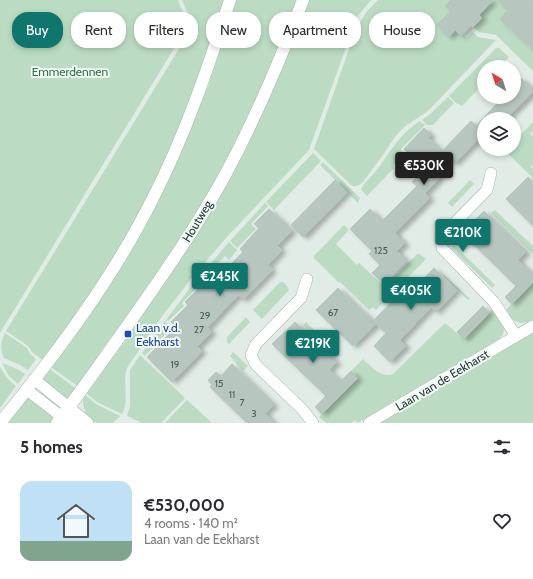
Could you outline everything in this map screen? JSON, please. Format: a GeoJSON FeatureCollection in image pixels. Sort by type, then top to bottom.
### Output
{"type":"FeatureCollection","features":[{"type":"Feature","properties":{"kind":"street"},"geometry":{"type":"LineString","coordinates":[[0,423],[26,391],[96,295],[123,253],[152,201],[195,104],[230,0]]}},
{"type":"Feature","properties":{"kind":"street","name":"Houtweg"},"geometry":{"type":"LineString","coordinates":[[59,420],[170,265],[223,178],[251,125],[303,0]]}},
{"type":"Feature","properties":{"kind":"street"},"geometry":{"type":"LineString","coordinates":[[491,174],[487,190],[441,237],[442,248],[494,302],[516,336]]}},
{"type":"Feature","properties":{"kind":"street"},"geometry":{"type":"LineString","coordinates":[[307,279],[301,298],[256,344],[251,355],[256,365],[302,409],[313,423]]}},
{"type":"Feature","properties":{"kind":"street","name":"Laan van de Eekharst"},"geometry":{"type":"LineString","coordinates":[[369,423],[533,326]]}},
{"type":"Feature","properties":{"kind":"street"},"geometry":{"type":"LineString","coordinates":[[34,379],[88,423]]}},
{"type":"Feature","properties":{"kind":"street"},"geometry":{"type":"LineString","coordinates":[[26,391],[31,393],[59,420],[74,423]]}},
{"type":"Feature","properties":{"kind":"green space","name":"Emmerdennen"},"geometry":{"type":"Polygon","coordinates":[[[0,0],[178,0],[183,12],[134,12],[134,48],[174,48],[0,333],[0,0]]]}},
{"type":"Feature","properties":{"kind":"green space"},"geometry":{"type":"Polygon","coordinates":[[[182,0],[225,0],[221,12],[206,12],[206,48],[208,48],[167,160],[120,253],[44,361],[32,352],[28,346],[6,331],[179,48],[198,48],[198,12],[187,12],[182,0]]]}},
{"type":"Feature","properties":{"kind":"green space"},"geometry":{"type":"Polygon","coordinates":[[[236,0],[297,0],[292,12],[269,12],[269,48],[279,48],[243,128],[209,193],[161,269],[104,347],[79,387],[48,365],[56,355],[182,140],[208,87],[221,48],[261,48],[261,12],[232,12],[236,0]]]}},
{"type":"Feature","properties":{"kind":"green space"},"geometry":{"type":"Polygon","coordinates":[[[308,0],[371,0],[361,12],[302,12],[308,0]]]}},
{"type":"Feature","properties":{"kind":"green space"},"geometry":{"type":"Polygon","coordinates":[[[378,0],[451,0],[446,6],[451,11],[437,26],[449,37],[455,30],[461,36],[463,34],[467,38],[473,32],[478,37],[496,40],[428,111],[404,127],[394,138],[363,182],[357,186],[354,186],[351,185],[314,149],[349,48],[361,48],[361,21],[367,11],[378,0]]]}},
{"type":"Feature","properties":{"kind":"green space"},"geometry":{"type":"Polygon","coordinates":[[[480,0],[498,0],[508,9],[516,1],[516,34],[530,48],[533,45],[533,71],[496,35],[479,32],[473,27],[479,15],[487,7],[480,0]]]}},
{"type":"Feature","properties":{"kind":"green space"},"geometry":{"type":"Polygon","coordinates":[[[283,48],[346,48],[309,150],[226,238],[190,280],[163,315],[127,368],[125,380],[126,397],[122,414],[97,402],[86,393],[129,336],[127,334],[163,284],[283,48]]]}},
{"type":"Feature","properties":{"kind":"green space"},"geometry":{"type":"Polygon","coordinates":[[[496,48],[499,48],[509,57],[506,60],[484,60],[496,48]]]}},
{"type":"Feature","properties":{"kind":"green space"},"geometry":{"type":"Polygon","coordinates":[[[477,67],[477,90],[462,106],[456,103],[449,96],[477,67]]]}},
{"type":"Feature","properties":{"kind":"green space"},"geometry":{"type":"Polygon","coordinates":[[[448,97],[454,103],[433,125],[427,125],[422,120],[448,97]]]}},
{"type":"Feature","properties":{"kind":"green space"},"geometry":{"type":"Polygon","coordinates":[[[420,121],[425,125],[401,149],[402,157],[393,166],[394,168],[367,196],[361,189],[400,138],[420,121]]]}},
{"type":"Feature","properties":{"kind":"green space"},"geometry":{"type":"Polygon","coordinates":[[[533,122],[533,131],[530,134],[533,136],[533,164],[531,167],[533,169],[533,178],[510,156],[521,156],[521,135],[533,122]]]}},
{"type":"Feature","properties":{"kind":"green space"},"geometry":{"type":"Polygon","coordinates":[[[313,153],[321,161],[274,210],[266,202],[313,153]]]}},
{"type":"Feature","properties":{"kind":"green space"},"geometry":{"type":"Polygon","coordinates":[[[323,162],[360,198],[358,203],[320,165],[323,162]]]}},
{"type":"Feature","properties":{"kind":"green space"},"geometry":{"type":"Polygon","coordinates":[[[470,180],[474,184],[452,207],[448,203],[470,180]]]}},
{"type":"Feature","properties":{"kind":"green space"},"geometry":{"type":"Polygon","coordinates":[[[265,203],[268,206],[251,224],[256,229],[237,248],[230,241],[265,203]]]}},
{"type":"Feature","properties":{"kind":"green space"},"geometry":{"type":"Polygon","coordinates":[[[495,210],[533,246],[533,254],[491,213],[495,210]]]}},
{"type":"Feature","properties":{"kind":"green space"},"geometry":{"type":"Polygon","coordinates":[[[344,225],[349,230],[336,244],[357,265],[359,263],[385,287],[418,253],[426,259],[376,310],[373,307],[369,310],[313,257],[344,225]]]}},
{"type":"Feature","properties":{"kind":"green space"},"geometry":{"type":"Polygon","coordinates":[[[229,242],[237,250],[229,260],[225,256],[213,268],[214,270],[182,303],[184,306],[168,321],[166,320],[193,284],[229,242]]]}},
{"type":"Feature","properties":{"kind":"green space"},"geometry":{"type":"Polygon","coordinates":[[[454,245],[495,285],[492,288],[451,248],[454,245]]]}},
{"type":"Feature","properties":{"kind":"green space"},"geometry":{"type":"Polygon","coordinates":[[[444,275],[470,299],[468,300],[443,276],[444,275]]]}},
{"type":"Feature","properties":{"kind":"green space"},"geometry":{"type":"Polygon","coordinates":[[[280,282],[283,282],[289,290],[262,319],[253,310],[280,282]]]}},
{"type":"Feature","properties":{"kind":"green space"},"geometry":{"type":"Polygon","coordinates":[[[533,282],[533,320],[525,323],[517,322],[508,314],[506,310],[533,282]]]}},
{"type":"Feature","properties":{"kind":"green space"},"geometry":{"type":"Polygon","coordinates":[[[492,310],[495,310],[504,327],[503,334],[495,342],[357,423],[355,420],[352,423],[326,423],[319,417],[357,378],[351,371],[363,359],[380,373],[388,375],[393,374],[445,323],[464,339],[492,310]]]}},
{"type":"Feature","properties":{"kind":"green space"},"geometry":{"type":"Polygon","coordinates":[[[246,317],[250,322],[229,344],[227,342],[227,337],[246,317]]]}},
{"type":"Feature","properties":{"kind":"green space"},"geometry":{"type":"Polygon","coordinates":[[[165,321],[171,328],[145,356],[142,353],[165,321]]]}},
{"type":"Feature","properties":{"kind":"green space"},"geometry":{"type":"Polygon","coordinates":[[[306,322],[341,356],[335,357],[303,325],[306,322]]]}},
{"type":"Feature","properties":{"kind":"green space"},"geometry":{"type":"Polygon","coordinates":[[[533,332],[533,423],[379,423],[533,332]]]}},
{"type":"Feature","properties":{"kind":"green space"},"geometry":{"type":"Polygon","coordinates":[[[5,333],[27,348],[30,354],[36,359],[28,370],[4,358],[1,346],[5,333]]]}},
{"type":"Feature","properties":{"kind":"green space"},"geometry":{"type":"Polygon","coordinates":[[[233,352],[248,366],[243,371],[230,356],[233,352]]]}},
{"type":"Feature","properties":{"kind":"green space"},"geometry":{"type":"Polygon","coordinates":[[[140,355],[185,398],[161,423],[142,423],[127,416],[130,406],[130,370],[140,355]]]}},
{"type":"Feature","properties":{"kind":"green space"},"geometry":{"type":"Polygon","coordinates":[[[2,363],[25,374],[18,384],[9,376],[2,363]]]}},
{"type":"Feature","properties":{"kind":"green space"},"geometry":{"type":"Polygon","coordinates":[[[0,367],[8,379],[16,386],[0,408],[0,367]]]}},
{"type":"Feature","properties":{"kind":"green space"},"geometry":{"type":"Polygon","coordinates":[[[47,367],[78,390],[68,398],[64,398],[43,381],[42,377],[47,367]]]}},
{"type":"Feature","properties":{"kind":"green space"},"geometry":{"type":"Polygon","coordinates":[[[84,394],[96,404],[120,416],[113,423],[97,423],[93,421],[85,412],[83,403],[84,394]]]}},
{"type":"Feature","properties":{"kind":"green space"},"geometry":{"type":"Polygon","coordinates":[[[25,399],[29,399],[52,416],[53,423],[5,423],[25,399]]]}},
{"type":"Feature","properties":{"kind":"green space"},"geometry":{"type":"Polygon","coordinates":[[[187,400],[212,423],[165,423],[187,400]]]}},
{"type":"Feature","properties":{"kind":"building"},"geometry":{"type":"Polygon","coordinates":[[[451,0],[493,0],[479,15],[482,18],[473,27],[472,25],[461,36],[455,30],[449,37],[437,25],[451,11],[445,6],[451,0]]]}},
{"type":"Feature","properties":{"kind":"building"},"geometry":{"type":"Polygon","coordinates":[[[498,0],[533,0],[533,50],[500,19],[508,10],[498,0]]]}},
{"type":"Feature","properties":{"kind":"building"},"geometry":{"type":"Polygon","coordinates":[[[521,78],[533,90],[533,92],[521,104],[521,78]]]}},
{"type":"Feature","properties":{"kind":"building"},"geometry":{"type":"Polygon","coordinates":[[[496,104],[521,104],[513,112],[489,112],[496,104]]]}},
{"type":"Feature","properties":{"kind":"building"},"geometry":{"type":"Polygon","coordinates":[[[471,121],[476,126],[477,125],[477,140],[454,164],[450,159],[435,174],[440,178],[425,193],[430,198],[395,233],[405,243],[397,251],[407,261],[384,284],[372,273],[380,265],[369,254],[372,251],[350,229],[370,209],[382,221],[417,186],[412,182],[427,166],[414,153],[411,156],[404,149],[424,128],[431,135],[428,138],[442,151],[471,121]]]}},
{"type":"Feature","properties":{"kind":"building"},"geometry":{"type":"Polygon","coordinates":[[[528,177],[533,182],[533,226],[506,199],[528,177]]]}},
{"type":"Feature","properties":{"kind":"building"},"geometry":{"type":"Polygon","coordinates":[[[335,180],[347,192],[303,237],[291,225],[335,180]]]}},
{"type":"Feature","properties":{"kind":"building"},"geometry":{"type":"Polygon","coordinates":[[[269,209],[292,231],[277,246],[282,250],[268,265],[272,270],[243,300],[238,295],[207,328],[212,332],[197,347],[202,351],[172,382],[147,357],[176,327],[171,322],[188,305],[185,302],[215,272],[219,276],[243,252],[240,249],[259,228],[254,224],[269,209]]]}},
{"type":"Feature","properties":{"kind":"building"},"geometry":{"type":"Polygon","coordinates":[[[484,211],[526,252],[518,260],[533,275],[533,282],[512,304],[505,297],[516,286],[462,233],[484,211]]]}},
{"type":"Feature","properties":{"kind":"building"},"geometry":{"type":"Polygon","coordinates":[[[434,268],[457,290],[436,312],[431,307],[400,340],[406,346],[390,362],[374,346],[386,333],[373,321],[408,285],[413,290],[434,268]]]}},
{"type":"Feature","properties":{"kind":"building"},"geometry":{"type":"Polygon","coordinates":[[[338,288],[376,324],[353,346],[316,310],[338,288]]]}},
{"type":"Feature","properties":{"kind":"building"},"geometry":{"type":"Polygon","coordinates":[[[483,306],[489,313],[464,339],[457,332],[483,306]]]}},
{"type":"Feature","properties":{"kind":"building"},"geometry":{"type":"Polygon","coordinates":[[[295,322],[337,362],[329,370],[341,381],[351,371],[358,378],[322,414],[315,407],[326,396],[272,344],[295,322]]]}},
{"type":"Feature","properties":{"kind":"building"},"geometry":{"type":"Polygon","coordinates":[[[232,364],[274,405],[265,413],[275,423],[247,423],[210,387],[212,385],[208,380],[216,372],[221,376],[232,364]]]}},
{"type":"Feature","properties":{"kind":"place","name":"Laan v.d. Eekharst"},"geometry":{"type":"Point","coordinates":[128,334]}}]}
